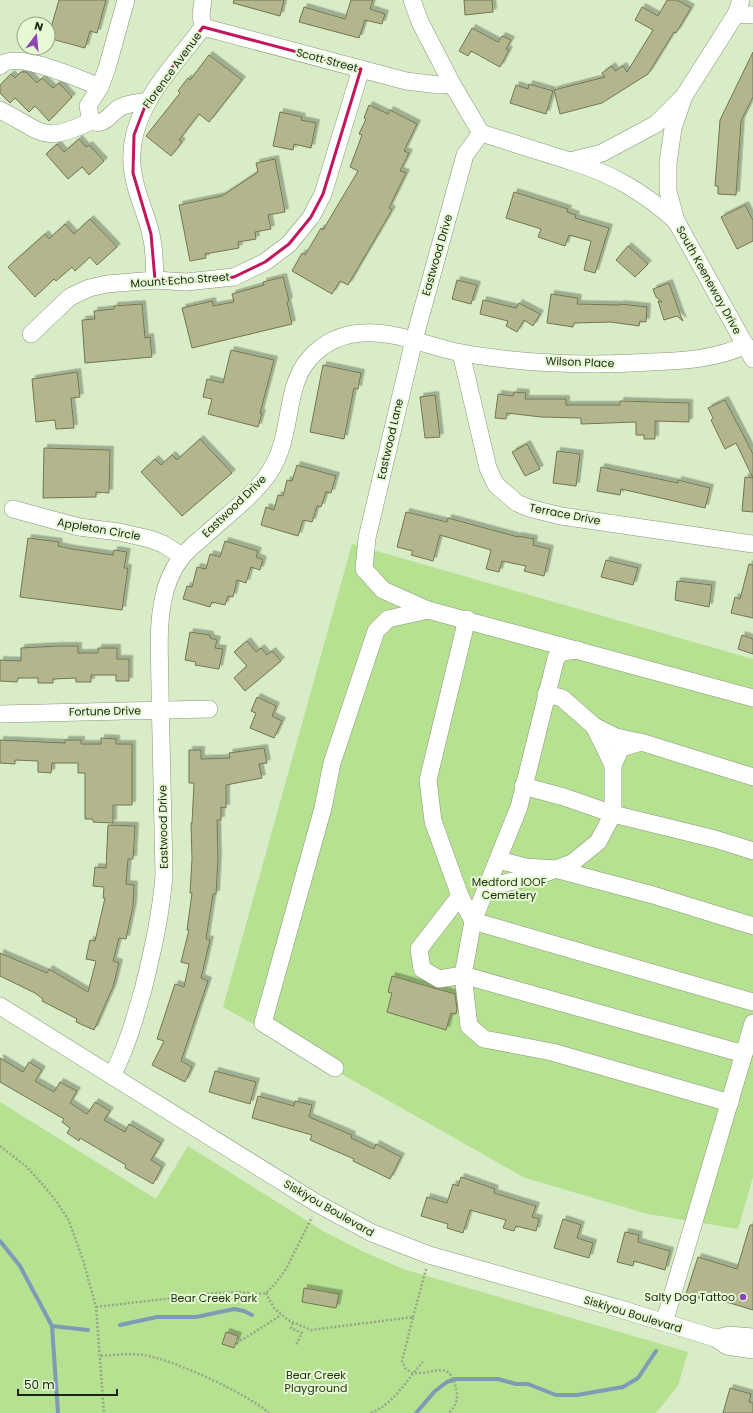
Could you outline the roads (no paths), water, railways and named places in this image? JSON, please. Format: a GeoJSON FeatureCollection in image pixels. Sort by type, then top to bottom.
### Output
{"type":"FeatureCollection","features":[{"type":"Feature","properties":{"kind":"street"},"geometry":{"type":"LineString","coordinates":[[91,120],[88,106],[100,87],[126,0]]}},
{"type":"Feature","properties":{"kind":"street","name":"Florence Avenue"},"geometry":{"type":"LineString","coordinates":[[155,280],[151,234],[137,192],[132,160],[137,124],[147,101],[203,27],[201,15],[203,0]]}},
{"type":"Feature","properties":{"kind":"street"},"geometry":{"type":"LineString","coordinates":[[412,0],[420,22],[452,84],[480,133],[598,170],[652,200],[676,221]]}},
{"type":"Feature","properties":{"kind":"street"},"geometry":{"type":"LineString","coordinates":[[676,221],[668,192],[668,163],[673,128],[684,96],[738,7],[753,15]]}},
{"type":"Feature","properties":{"kind":"street","name":"Scott Street"},"geometry":{"type":"LineString","coordinates":[[203,27],[406,81],[439,85],[452,84]]}},
{"type":"Feature","properties":{"kind":"street"},"geometry":{"type":"LineString","coordinates":[[0,66],[9,60],[29,62],[100,87]]}},
{"type":"Feature","properties":{"kind":"street","name":"Mount Echo Street"},"geometry":{"type":"LineString","coordinates":[[31,334],[70,298],[89,288],[107,284],[155,280],[186,282],[234,276],[265,262],[289,244],[311,217],[323,194],[361,69]]}},
{"type":"Feature","properties":{"kind":"street"},"geometry":{"type":"LineString","coordinates":[[570,161],[602,153],[656,124],[684,96]]}},
{"type":"Feature","properties":{"kind":"street"},"geometry":{"type":"LineString","coordinates":[[91,120],[97,123],[104,122],[116,109],[147,101]]}},
{"type":"Feature","properties":{"kind":"street"},"geometry":{"type":"LineString","coordinates":[[0,110],[43,134],[54,135],[66,132],[91,120]]}},
{"type":"Feature","properties":{"kind":"street","name":"Eastwood Drive"},"geometry":{"type":"LineString","coordinates":[[112,1076],[123,1055],[131,1032],[156,942],[162,905],[164,875],[160,710],[161,612],[167,584],[182,556],[253,491],[268,475],[278,458],[284,443],[294,387],[301,370],[320,349],[345,335],[360,333],[378,332],[414,340],[465,155],[480,133]]}},
{"type":"Feature","properties":{"kind":"street","name":"South Keeneway Drive"},"geometry":{"type":"LineString","coordinates":[[676,221],[749,352]]}},
{"type":"Feature","properties":{"kind":"street","name":"Wilson Place"},"geometry":{"type":"LineString","coordinates":[[414,340],[461,353],[581,364],[628,364],[703,358],[731,352],[749,352]]}},
{"type":"Feature","properties":{"kind":"street","name":"Eastwood Lane"},"geometry":{"type":"LineString","coordinates":[[414,340],[367,538],[364,568],[383,590],[428,610]]}},
{"type":"Feature","properties":{"kind":"street","name":"Terrace Drive"},"geometry":{"type":"LineString","coordinates":[[461,353],[488,468],[496,485],[517,503],[528,508],[560,516],[753,544]]}},
{"type":"Feature","properties":{"kind":"street","name":"Appleton Circle"},"geometry":{"type":"LineString","coordinates":[[13,509],[79,527],[119,532],[150,539],[182,556]]}},
{"type":"Feature","properties":{"kind":"street"},"geometry":{"type":"LineString","coordinates":[[335,1068],[263,1023],[323,808],[332,763],[376,631],[388,619],[428,610],[467,619],[753,698]]}},
{"type":"Feature","properties":{"kind":"street"},"geometry":{"type":"LineString","coordinates":[[467,619],[428,780],[433,821],[460,896],[473,921],[753,1002]]}},
{"type":"Feature","properties":{"kind":"street"},"geometry":{"type":"LineString","coordinates":[[579,650],[562,652],[556,658],[519,807],[473,921],[463,976],[469,1026],[484,1039],[552,1052],[730,1103]]}},
{"type":"Feature","properties":{"kind":"street"},"geometry":{"type":"LineString","coordinates":[[546,694],[562,698],[594,726],[616,737],[641,742],[753,777]]}},
{"type":"Feature","properties":{"kind":"street","name":"Fortune Drive"},"geometry":{"type":"LineString","coordinates":[[0,714],[209,709]]}},
{"type":"Feature","properties":{"kind":"street"},"geometry":{"type":"LineString","coordinates":[[487,887],[540,875],[572,863],[598,842],[614,814],[613,764],[594,726]]}},
{"type":"Feature","properties":{"kind":"street"},"geometry":{"type":"LineString","coordinates":[[613,764],[621,748],[641,742]]}},
{"type":"Feature","properties":{"kind":"street"},"geometry":{"type":"LineString","coordinates":[[523,786],[564,797],[614,814],[715,838],[753,851]]}},
{"type":"Feature","properties":{"kind":"street"},"geometry":{"type":"LineString","coordinates":[[498,860],[526,867],[555,869],[653,895],[753,926]]}},
{"type":"Feature","properties":{"kind":"street"},"geometry":{"type":"LineString","coordinates":[[460,896],[419,949],[422,969],[439,979],[463,976],[744,1054]]}},
{"type":"Feature","properties":{"kind":"street","name":"Siskiyou Boulevard"},"geometry":{"type":"LineString","coordinates":[[0,1006],[318,1204],[372,1233],[429,1255],[715,1338],[727,1346],[753,1350]]}},
{"type":"Feature","properties":{"kind":"street"},"geometry":{"type":"LineString","coordinates":[[664,1323],[753,1023]]}},
{"type":"Feature","properties":{"kind":"street","name":"Siskiyou Boulevard"},"geometry":{"type":"LineString","coordinates":[[715,1338],[729,1335],[753,1337]]}},
{"type":"Feature","properties":{"kind":"waterway"},"geometry":{"type":"LineString","coordinates":[[0,1241],[20,1266],[52,1326],[88,1330]]}},
{"type":"Feature","properties":{"kind":"waterway"},"geometry":{"type":"LineString","coordinates":[[120,1325],[157,1317],[196,1317],[234,1309],[244,1311],[252,1315]]}},
{"type":"Feature","properties":{"kind":"waterway"},"geometry":{"type":"LineString","coordinates":[[52,1326],[58,1413]]}},
{"type":"Feature","properties":{"kind":"waterway"},"geometry":{"type":"LineString","coordinates":[[416,1413],[435,1391],[447,1382],[456,1379],[498,1379],[516,1384],[528,1384],[556,1395],[577,1395],[623,1387],[638,1378],[656,1351]]}},
{"type":"Feature","properties":{"kind":"place","name":"Salty Dog Tattoo"},"geometry":{"type":"Point","coordinates":[743,1297]}},
{"type":"Feature","properties":{"kind":"park label","name":"Medford IOOF Cemetery"},"geometry":{"type":"Point","coordinates":[509,888]}},
{"type":"Feature","properties":{"kind":"park label","name":"Bear Creek Park"},"geometry":{"type":"Point","coordinates":[214,1298]}},
{"type":"Feature","properties":{"kind":"park label","name":"Bear Creek Playground"},"geometry":{"type":"Point","coordinates":[316,1381]}}]}
